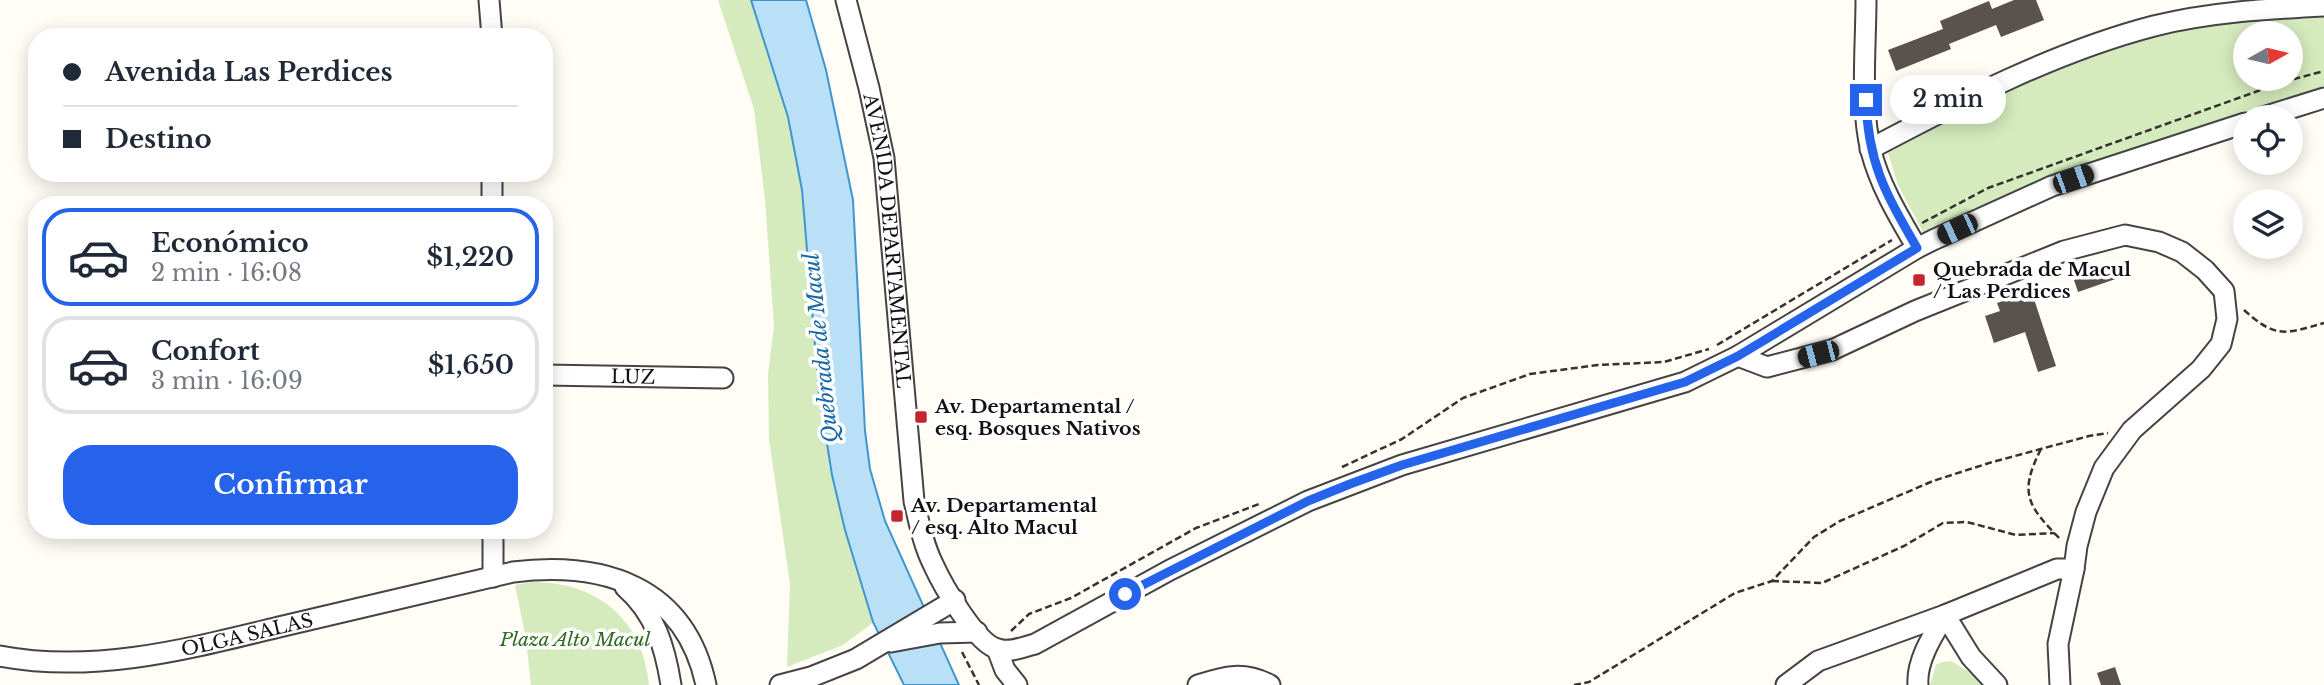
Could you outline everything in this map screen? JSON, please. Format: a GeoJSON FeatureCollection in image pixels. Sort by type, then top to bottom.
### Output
{"type":"FeatureCollection","features":[{"type":"Feature","properties":{"kind":"street"},"geometry":{"type":"LineString","coordinates":[[489,0],[491,28]]}},
{"type":"Feature","properties":{"kind":"street","name":"AVENIDA DEPARTAMENTAL"},"geometry":{"type":"LineString","coordinates":[[846,0],[884,158],[914,501],[922,535],[933,564],[955,600],[1017,685]]}},
{"type":"Feature","properties":{"kind":"street"},"geometry":{"type":"LineString","coordinates":[[1866,0],[1866,100],[1870,149],[1878,174],[1912,239]]}},
{"type":"Feature","properties":{"kind":"street"},"geometry":{"type":"LineString","coordinates":[[1870,149],[1997,84],[2108,40],[2199,17],[2324,6]]}},
{"type":"Feature","properties":{"kind":"street"},"geometry":{"type":"LineString","coordinates":[[2302,105],[2324,98]]}},
{"type":"Feature","properties":{"kind":"street"},"geometry":{"type":"LineString","coordinates":[[880,646],[940,633],[987,642],[1011,650],[1035,644],[1171,570],[1339,488],[1402,465],[1685,382],[1738,356],[1912,239],[2052,186],[2233,127]]}},
{"type":"Feature","properties":{"kind":"street"},"geometry":{"type":"LineString","coordinates":[[1738,356],[1767,367],[1832,350],[1915,311],[2064,251],[2125,235],[2159,242],[2182,252],[2205,270],[2224,291],[2227,319],[2221,344],[2201,369],[2132,430],[2104,468],[2086,512],[2077,546],[2059,644],[2060,685]]}},
{"type":"Feature","properties":{"kind":"street","name":"LUZ"},"geometry":{"type":"LineString","coordinates":[[553,374],[723,378]]}},
{"type":"Feature","properties":{"kind":"street"},"geometry":{"type":"LineString","coordinates":[[492,539],[492,577]]}},
{"type":"Feature","properties":{"kind":"street","name":"OLGA SALAS"},"geometry":{"type":"LineString","coordinates":[[0,656],[66,663],[156,653],[219,641],[513,572],[550,569],[584,572],[644,591],[670,611],[684,628],[698,654],[706,685]]}},
{"type":"Feature","properties":{"kind":"street"},"geometry":{"type":"LineString","coordinates":[[1786,685],[1818,661],[1945,615],[2057,569],[2074,569]]}},
{"type":"Feature","properties":{"kind":"street"},"geometry":{"type":"LineString","coordinates":[[619,582],[641,603],[657,629],[668,662],[671,685]]}},
{"type":"Feature","properties":{"kind":"street"},"geometry":{"type":"LineString","coordinates":[[780,685],[837,667],[880,646],[955,600]]}},
{"type":"Feature","properties":{"kind":"street"},"geometry":{"type":"LineString","coordinates":[[1918,685],[1917,677],[1931,637],[1945,615]]}},
{"type":"Feature","properties":{"kind":"street"},"geometry":{"type":"LineString","coordinates":[[1945,615],[1971,657],[1997,685]]}},
{"type":"Feature","properties":{"kind":"street"},"geometry":{"type":"LineString","coordinates":[[1198,685],[1222,677],[1255,677],[1270,685]]}},
{"type":"Feature","properties":{"kind":"path"},"geometry":{"type":"LineString","coordinates":[[1340,468],[1402,439],[1463,398],[1530,374],[1598,365],[1664,362],[1710,349],[1912,239],[1988,188],[2283,82],[2324,71]]}},
{"type":"Feature","properties":{"kind":"path"},"geometry":{"type":"LineString","coordinates":[[2224,291],[2265,328],[2273,331],[2281,333],[2324,323]]}},
{"type":"Feature","properties":{"kind":"path"},"geometry":{"type":"LineString","coordinates":[[1772,581],[1814,537],[1840,521],[1933,481],[2042,448],[2089,436],[2132,430]]}},
{"type":"Feature","properties":{"kind":"path"},"geometry":{"type":"LineString","coordinates":[[2042,448],[2034,463],[2028,486],[2031,506],[2063,541],[2077,546]]}},
{"type":"Feature","properties":{"kind":"path"},"geometry":{"type":"LineString","coordinates":[[987,642],[1006,637],[1029,614],[1071,598],[1196,528],[1267,501]]}},
{"type":"Feature","properties":{"kind":"path"},"geometry":{"type":"LineString","coordinates":[[1574,685],[1589,682],[1735,593],[1772,581],[1822,583],[1904,546],[1943,523],[1967,522],[2016,535],[2054,533]]}},
{"type":"Feature","properties":{"kind":"green space"},"geometry":{"type":"Polygon","coordinates":[[[718,0],[751,0],[787,117],[802,189],[814,344],[824,424],[841,510],[874,622],[843,645],[787,667],[790,584],[769,439],[768,374],[774,326],[765,200],[754,109],[718,0]]]}},
{"type":"Feature","properties":{"kind":"green space"},"geometry":{"type":"Polygon","coordinates":[[[2324,17],[2324,90],[2278,105],[2233,105],[2233,119],[2042,181],[1924,234],[1898,185],[1888,153],[1962,114],[2077,63],[2116,49],[2213,25],[2233,23],[2233,91],[2303,91],[2303,21],[2261,21],[2324,17]]]}},
{"type":"Feature","properties":{"kind":"green space","name":"Plaza Alto Macul"},"geometry":{"type":"Polygon","coordinates":[[[532,582],[577,589],[596,597],[613,609],[637,641],[645,662],[649,685],[531,685],[526,639],[515,585],[532,582]]]}},
{"type":"Feature","properties":{"kind":"green space"},"geometry":{"type":"Polygon","coordinates":[[[1951,661],[1971,673],[1982,685],[1930,685],[1936,665],[1951,661]]]}},
{"type":"Feature","properties":{"kind":"water","name":"Quebrada de Macul"},"geometry":{"type":"Polygon","coordinates":[[[751,0],[806,0],[826,70],[853,200],[865,431],[870,469],[885,521],[959,685],[904,685],[873,622],[845,530],[832,475],[819,393],[802,190],[788,117],[751,0]]]}},
{"type":"Feature","properties":{"kind":"building"},"geometry":{"type":"Polygon","coordinates":[[[2014,0],[2036,0],[2044,20],[2001,37],[1996,25],[1949,44],[1951,49],[1896,71],[1888,50],[1943,29],[1940,21],[1989,1],[1992,9],[2014,0]]]}},
{"type":"Feature","properties":{"kind":"building"},"geometry":{"type":"Polygon","coordinates":[[[2126,261],[2130,274],[2078,292],[2074,280],[2126,261]]]}},
{"type":"Feature","properties":{"kind":"building"},"geometry":{"type":"Polygon","coordinates":[[[2021,295],[2024,302],[2034,299],[2056,366],[2038,372],[2025,332],[1994,343],[1985,316],[2000,311],[1997,303],[2021,295]]]}},
{"type":"Feature","properties":{"kind":"building"},"geometry":{"type":"Polygon","coordinates":[[[2115,667],[2121,685],[2101,685],[2097,673],[2115,667]]]}},
{"type":"Feature","properties":{"kind":"place","name":"Quebrada de Macul / Las Perdices"},"geometry":{"type":"Point","coordinates":[1919,280]}},
{"type":"Feature","properties":{"kind":"place","name":"Av. Departamental / esq. Bosques Nativos"},"geometry":{"type":"Point","coordinates":[921,417]}},
{"type":"Feature","properties":{"kind":"place","name":"Av. Departamental / esq. Alto Macul"},"geometry":{"type":"Point","coordinates":[897,516]}},
{"type":"Feature","properties":{"kind":"route"},"geometry":{"type":"LineString","coordinates":[[1125,594],[1308,501],[1350,484],[1402,465],[1685,382],[1738,356],[1917,248],[1893,207],[1878,174],[1870,149],[1866,100]]}}]}
